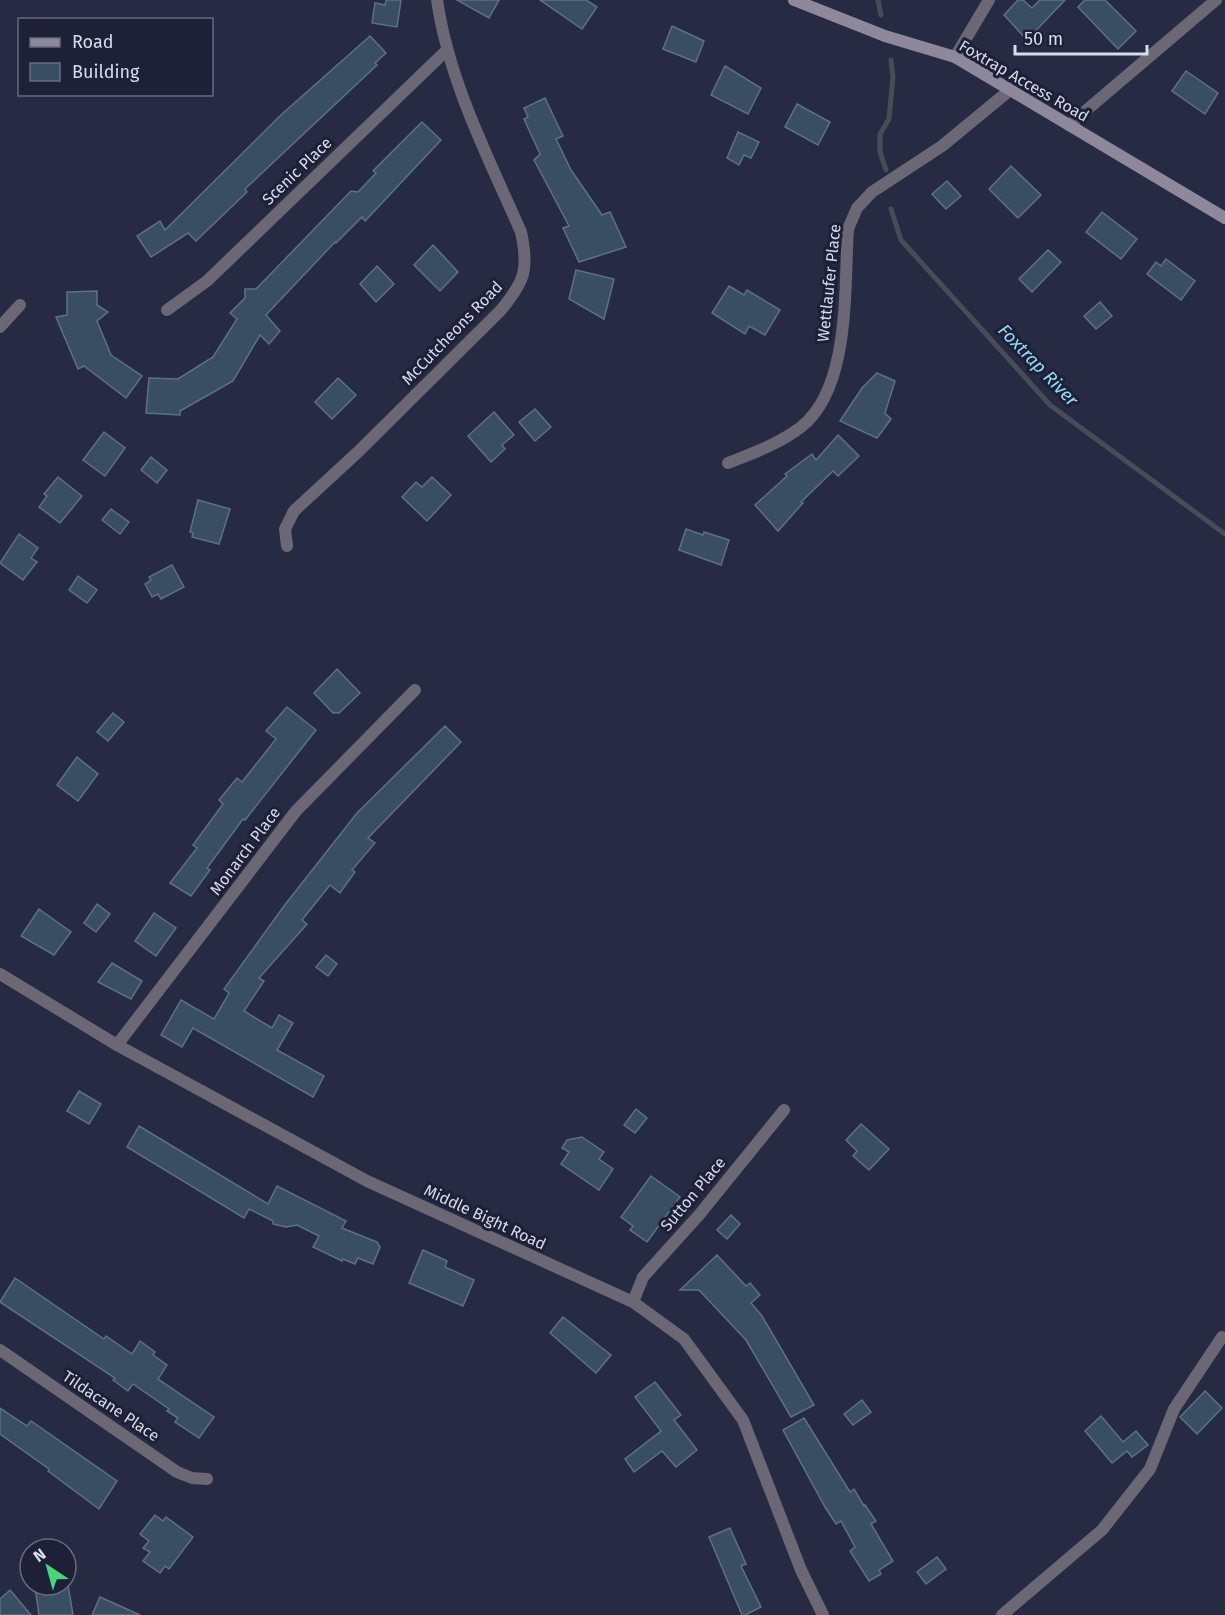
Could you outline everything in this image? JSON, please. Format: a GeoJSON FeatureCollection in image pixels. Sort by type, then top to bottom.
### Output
{"type":"FeatureCollection","features":[{"type":"Feature","properties":{"kind":"main road","name":"Foxtrap Access Road"},"geometry":{"type":"LineString","coordinates":[[794,0],[885,36],[955,57],[1225,218]]}},
{"type":"Feature","properties":{"kind":"street","name":"McCutcheons Road"},"geometry":{"type":"LineString","coordinates":[[287,546],[285,529],[294,511],[359,451],[501,310],[516,292],[525,274],[526,254],[521,232],[462,98],[447,50],[437,0]]}},
{"type":"Feature","properties":{"kind":"street"},"geometry":{"type":"LineString","coordinates":[[955,57],[989,0]]}},
{"type":"Feature","properties":{"kind":"street"},"geometry":{"type":"LineString","coordinates":[[1069,125],[1216,0]]}},
{"type":"Feature","properties":{"kind":"street","name":"Scenic Place"},"geometry":{"type":"LineString","coordinates":[[167,310],[207,281],[447,50]]}},
{"type":"Feature","properties":{"kind":"street","name":"Wettlaufer Place"},"geometry":{"type":"LineString","coordinates":[[728,463],[776,444],[803,426],[819,408],[831,387],[839,364],[848,229],[857,208],[872,192],[942,146],[1010,90]]}},
{"type":"Feature","properties":{"kind":"street"},"geometry":{"type":"LineString","coordinates":[[0,327],[20,305]]}},
{"type":"Feature","properties":{"kind":"street","name":"Monarch Place"},"geometry":{"type":"LineString","coordinates":[[117,1045],[296,811],[415,690]]}},
{"type":"Feature","properties":{"kind":"street","name":"Middle Bight Road"},"geometry":{"type":"LineString","coordinates":[[0,974],[117,1045],[367,1181],[633,1302],[684,1339],[743,1420],[801,1570],[823,1615]]}},
{"type":"Feature","properties":{"kind":"street","name":"Sutton Place"},"geometry":{"type":"LineString","coordinates":[[633,1302],[643,1277],[699,1215],[784,1110]]}},
{"type":"Feature","properties":{"kind":"street"},"geometry":{"type":"LineString","coordinates":[[1002,1615],[1102,1530],[1150,1469],[1174,1409],[1222,1336]]}},
{"type":"Feature","properties":{"kind":"street","name":"Tildacane Place"},"geometry":{"type":"LineString","coordinates":[[0,1350],[177,1472],[192,1478],[207,1479]]}},
{"type":"Feature","properties":{"kind":"building"},"geometry":{"type":"Polygon","coordinates":[[[386,0],[401,0],[397,27],[372,23],[375,3],[385,5],[386,0]]]}},
{"type":"Feature","properties":{"kind":"building"},"geometry":{"type":"Polygon","coordinates":[[[457,0],[499,0],[489,18],[457,0]]]}},
{"type":"Feature","properties":{"kind":"building"},"geometry":{"type":"Polygon","coordinates":[[[540,0],[586,0],[597,7],[582,29],[540,0]]]}},
{"type":"Feature","properties":{"kind":"building"},"geometry":{"type":"Polygon","coordinates":[[[1018,0],[1023,0],[1032,8],[1040,0],[1065,0],[1027,40],[1004,15],[1018,0]]]}},
{"type":"Feature","properties":{"kind":"building"},"geometry":{"type":"Polygon","coordinates":[[[1085,0],[1105,0],[1136,31],[1118,49],[1078,7],[1085,0]]]}},
{"type":"Feature","properties":{"kind":"building"},"geometry":{"type":"Polygon","coordinates":[[[672,26],[704,41],[696,62],[663,49],[672,26]]]}},
{"type":"Feature","properties":{"kind":"building"},"geometry":{"type":"Polygon","coordinates":[[[370,36],[386,53],[375,63],[377,65],[245,189],[247,192],[196,241],[188,233],[151,257],[137,236],[160,221],[165,230],[282,114],[370,36]]]}},
{"type":"Feature","properties":{"kind":"building"},"geometry":{"type":"Polygon","coordinates":[[[725,66],[761,88],[748,114],[711,95],[725,66]]]}},
{"type":"Feature","properties":{"kind":"building"},"geometry":{"type":"Polygon","coordinates":[[[1186,71],[1218,93],[1205,114],[1172,91],[1186,71]]]}},
{"type":"Feature","properties":{"kind":"building"},"geometry":{"type":"Polygon","coordinates":[[[545,98],[563,136],[556,139],[571,170],[602,215],[610,212],[626,247],[579,262],[563,228],[569,226],[534,160],[540,154],[524,119],[528,117],[524,108],[545,98]]]}},
{"type":"Feature","properties":{"kind":"building"},"geometry":{"type":"Polygon","coordinates":[[[797,104],[830,122],[818,145],[785,127],[797,104]]]}},
{"type":"Feature","properties":{"kind":"building"},"geometry":{"type":"Polygon","coordinates":[[[422,122],[441,140],[365,221],[362,217],[335,242],[266,315],[280,331],[269,344],[260,335],[233,381],[180,411],[180,415],[146,413],[149,378],[178,379],[213,357],[237,319],[230,313],[245,298],[245,289],[256,289],[351,191],[358,192],[376,173],[373,171],[422,122]]]}},
{"type":"Feature","properties":{"kind":"building"},"geometry":{"type":"Polygon","coordinates":[[[738,132],[759,142],[751,158],[744,155],[739,165],[727,158],[738,132]]]}},
{"type":"Feature","properties":{"kind":"building"},"geometry":{"type":"Polygon","coordinates":[[[1011,166],[1041,195],[1018,218],[989,189],[1011,166]]]}},
{"type":"Feature","properties":{"kind":"building"},"geometry":{"type":"Polygon","coordinates":[[[947,181],[961,196],[946,209],[932,194],[947,181]]]}},
{"type":"Feature","properties":{"kind":"building"},"geometry":{"type":"Polygon","coordinates":[[[1102,212],[1137,239],[1121,259],[1086,232],[1102,212]]]}},
{"type":"Feature","properties":{"kind":"building"},"geometry":{"type":"Polygon","coordinates":[[[433,245],[458,272],[440,291],[414,265],[433,245]]]}},
{"type":"Feature","properties":{"kind":"building"},"geometry":{"type":"Polygon","coordinates":[[[1048,250],[1061,262],[1032,292],[1019,279],[1048,250]]]}},
{"type":"Feature","properties":{"kind":"building"},"geometry":{"type":"Polygon","coordinates":[[[1166,259],[1195,281],[1181,300],[1147,274],[1156,262],[1161,266],[1166,259]]]}},
{"type":"Feature","properties":{"kind":"building"},"geometry":{"type":"Polygon","coordinates":[[[377,266],[394,284],[376,302],[360,284],[377,266]]]}},
{"type":"Feature","properties":{"kind":"building"},"geometry":{"type":"Polygon","coordinates":[[[576,270],[614,279],[604,319],[569,299],[576,270]]]}},
{"type":"Feature","properties":{"kind":"building"},"geometry":{"type":"Polygon","coordinates":[[[729,286],[744,295],[747,290],[780,310],[765,335],[749,326],[745,334],[712,313],[729,286]]]}},
{"type":"Feature","properties":{"kind":"building"},"geometry":{"type":"Polygon","coordinates":[[[97,291],[97,305],[108,312],[97,321],[111,355],[142,376],[126,398],[84,366],[78,369],[56,317],[67,315],[67,292],[97,291]]]}},
{"type":"Feature","properties":{"kind":"building"},"geometry":{"type":"Polygon","coordinates":[[[1100,302],[1112,316],[1096,329],[1084,316],[1100,302]]]}},
{"type":"Feature","properties":{"kind":"building"},"geometry":{"type":"Polygon","coordinates":[[[877,373],[895,381],[885,413],[891,419],[877,438],[840,421],[862,388],[877,373]]]}},
{"type":"Feature","properties":{"kind":"building"},"geometry":{"type":"Polygon","coordinates":[[[338,378],[356,395],[332,419],[315,402],[338,378]]]}},
{"type":"Feature","properties":{"kind":"building"},"geometry":{"type":"Polygon","coordinates":[[[535,409],[551,427],[535,441],[519,422],[535,409]]]}},
{"type":"Feature","properties":{"kind":"building"},"geometry":{"type":"Polygon","coordinates":[[[494,412],[514,435],[502,445],[505,449],[491,462],[468,436],[494,412]]]}},
{"type":"Feature","properties":{"kind":"building"},"geometry":{"type":"Polygon","coordinates":[[[104,432],[125,448],[105,476],[83,460],[104,432]]]}},
{"type":"Feature","properties":{"kind":"building"},"geometry":{"type":"Polygon","coordinates":[[[838,435],[859,456],[838,476],[833,471],[801,502],[803,503],[778,531],[755,505],[787,476],[785,474],[812,454],[816,460],[838,435]]]}},
{"type":"Feature","properties":{"kind":"building"},"geometry":{"type":"Polygon","coordinates":[[[151,457],[167,470],[157,483],[141,470],[151,457]]]}},
{"type":"Feature","properties":{"kind":"building"},"geometry":{"type":"Polygon","coordinates":[[[58,477],[82,496],[60,523],[39,507],[47,496],[44,494],[58,477]]]}},
{"type":"Feature","properties":{"kind":"building"},"geometry":{"type":"Polygon","coordinates":[[[432,477],[451,495],[427,521],[402,497],[416,482],[422,487],[432,477]]]}},
{"type":"Feature","properties":{"kind":"building"},"geometry":{"type":"Polygon","coordinates":[[[198,500],[230,509],[219,544],[192,537],[193,533],[190,532],[198,500]]]}},
{"type":"Feature","properties":{"kind":"building"},"geometry":{"type":"Polygon","coordinates":[[[111,509],[129,522],[120,534],[102,520],[111,509]]]}},
{"type":"Feature","properties":{"kind":"building"},"geometry":{"type":"Polygon","coordinates":[[[686,529],[729,540],[721,565],[679,550],[686,529]]]}},
{"type":"Feature","properties":{"kind":"building"},"geometry":{"type":"Polygon","coordinates":[[[19,534],[38,548],[31,558],[37,562],[23,580],[0,563],[19,534]]]}},
{"type":"Feature","properties":{"kind":"building"},"geometry":{"type":"Polygon","coordinates":[[[172,565],[184,587],[161,599],[158,594],[152,597],[145,584],[151,580],[149,577],[172,565]]]}},
{"type":"Feature","properties":{"kind":"building"},"geometry":{"type":"Polygon","coordinates":[[[78,576],[97,590],[87,603],[69,590],[78,576]]]}},
{"type":"Feature","properties":{"kind":"building"},"geometry":{"type":"Polygon","coordinates":[[[337,669],[360,693],[339,713],[333,713],[314,693],[337,669]]]}},
{"type":"Feature","properties":{"kind":"building"},"geometry":{"type":"Polygon","coordinates":[[[287,707],[316,730],[245,820],[243,819],[207,868],[210,870],[191,896],[170,883],[197,848],[193,845],[223,804],[219,800],[237,778],[242,782],[276,739],[266,731],[287,707]]]}},
{"type":"Feature","properties":{"kind":"building"},"geometry":{"type":"Polygon","coordinates":[[[113,713],[124,722],[108,741],[97,732],[113,713]]]}},
{"type":"Feature","properties":{"kind":"building"},"geometry":{"type":"Polygon","coordinates":[[[445,726],[461,742],[368,838],[375,843],[352,870],[355,872],[340,893],[330,885],[302,920],[307,924],[259,978],[264,981],[244,1011],[272,1028],[279,1015],[293,1023],[277,1050],[324,1076],[313,1097],[193,1028],[182,1047],[161,1035],[181,1000],[214,1019],[229,993],[224,989],[284,906],[357,813],[445,726]]]}},
{"type":"Feature","properties":{"kind":"building"},"geometry":{"type":"Polygon","coordinates":[[[77,757],[98,774],[78,801],[57,785],[77,757]]]}},
{"type":"Feature","properties":{"kind":"building"},"geometry":{"type":"Polygon","coordinates":[[[97,904],[110,914],[96,932],[84,923],[97,904]]]}},
{"type":"Feature","properties":{"kind":"building"},"geometry":{"type":"Polygon","coordinates":[[[39,909],[71,932],[54,955],[21,936],[39,909]]]}},
{"type":"Feature","properties":{"kind":"building"},"geometry":{"type":"Polygon","coordinates":[[[154,913],[176,928],[156,956],[135,941],[154,913]]]}},
{"type":"Feature","properties":{"kind":"building"},"geometry":{"type":"Polygon","coordinates":[[[326,955],[337,964],[328,976],[316,967],[326,955]]]}},
{"type":"Feature","properties":{"kind":"building"},"geometry":{"type":"Polygon","coordinates":[[[112,963],[142,981],[131,999],[98,982],[112,963]]]}},
{"type":"Feature","properties":{"kind":"building"},"geometry":{"type":"Polygon","coordinates":[[[79,1091],[101,1104],[89,1124],[67,1111],[79,1091]]]}},
{"type":"Feature","properties":{"kind":"building"},"geometry":{"type":"Polygon","coordinates":[[[636,1109],[647,1118],[635,1133],[624,1125],[636,1109]]]}},
{"type":"Feature","properties":{"kind":"building"},"geometry":{"type":"Polygon","coordinates":[[[861,1124],[889,1149],[869,1170],[853,1156],[857,1151],[846,1140],[861,1124]]]}},
{"type":"Feature","properties":{"kind":"building"},"geometry":{"type":"Polygon","coordinates":[[[139,1126],[268,1204],[277,1186],[346,1221],[342,1228],[377,1242],[380,1247],[373,1264],[358,1258],[355,1264],[343,1259],[342,1261],[313,1247],[319,1236],[297,1225],[286,1227],[273,1224],[273,1221],[249,1209],[244,1218],[127,1147],[139,1126]]]}},
{"type":"Feature","properties":{"kind":"building"},"geometry":{"type":"Polygon","coordinates":[[[582,1137],[604,1152],[599,1159],[613,1169],[599,1190],[561,1164],[569,1152],[562,1148],[567,1140],[582,1137]]]}},
{"type":"Feature","properties":{"kind":"building"},"geometry":{"type":"Polygon","coordinates":[[[651,1176],[680,1197],[647,1242],[630,1230],[633,1226],[621,1217],[651,1176]]]}},
{"type":"Feature","properties":{"kind":"building"},"geometry":{"type":"Polygon","coordinates":[[[731,1215],[740,1224],[727,1239],[717,1230],[731,1215]]]}},
{"type":"Feature","properties":{"kind":"building"},"geometry":{"type":"Polygon","coordinates":[[[423,1250],[447,1261],[445,1267],[474,1280],[463,1306],[409,1283],[423,1250]]]}},
{"type":"Feature","properties":{"kind":"building"},"geometry":{"type":"Polygon","coordinates":[[[717,1255],[746,1286],[750,1283],[760,1295],[751,1303],[762,1316],[814,1405],[791,1417],[746,1340],[699,1290],[680,1290],[717,1255]]]}},
{"type":"Feature","properties":{"kind":"building"},"geometry":{"type":"Polygon","coordinates":[[[15,1278],[104,1339],[106,1336],[132,1354],[140,1341],[155,1352],[153,1355],[167,1365],[158,1379],[214,1417],[199,1438],[175,1422],[178,1418],[167,1411],[169,1409],[133,1384],[128,1391],[113,1380],[115,1378],[0,1302],[15,1278]]]}},
{"type":"Feature","properties":{"kind":"building"},"geometry":{"type":"Polygon","coordinates":[[[563,1317],[611,1355],[596,1373],[550,1333],[563,1317]]]}},
{"type":"Feature","properties":{"kind":"building"},"geometry":{"type":"Polygon","coordinates":[[[655,1382],[681,1415],[674,1420],[697,1450],[676,1467],[662,1451],[634,1472],[625,1459],[661,1431],[635,1397],[655,1382]]]}},
{"type":"Feature","properties":{"kind":"building"},"geometry":{"type":"Polygon","coordinates":[[[1205,1391],[1222,1408],[1197,1434],[1180,1417],[1205,1391]]]}},
{"type":"Feature","properties":{"kind":"building"},"geometry":{"type":"Polygon","coordinates":[[[862,1400],[871,1412],[853,1425],[844,1414],[862,1400]]]}},
{"type":"Feature","properties":{"kind":"building"},"geometry":{"type":"Polygon","coordinates":[[[0,1408],[27,1426],[31,1421],[117,1481],[99,1509],[0,1434],[0,1408]]]}},
{"type":"Feature","properties":{"kind":"building"},"geometry":{"type":"Polygon","coordinates":[[[1101,1416],[1123,1442],[1136,1431],[1148,1445],[1132,1457],[1127,1451],[1112,1463],[1085,1431],[1101,1416]]]}},
{"type":"Feature","properties":{"kind":"building"},"geometry":{"type":"Polygon","coordinates":[[[804,1418],[850,1492],[854,1489],[876,1521],[871,1524],[893,1561],[879,1570],[881,1574],[869,1581],[850,1551],[855,1547],[841,1521],[836,1524],[825,1507],[783,1430],[804,1418]]]}},
{"type":"Feature","properties":{"kind":"building"},"geometry":{"type":"Polygon","coordinates":[[[155,1515],[163,1521],[166,1517],[193,1537],[169,1569],[165,1566],[160,1573],[143,1561],[150,1552],[143,1548],[149,1541],[140,1534],[155,1515]]]}},
{"type":"Feature","properties":{"kind":"building"},"geometry":{"type":"Polygon","coordinates":[[[730,1528],[746,1564],[741,1566],[761,1607],[745,1615],[742,1615],[709,1537],[730,1528]]]}},
{"type":"Feature","properties":{"kind":"building"},"geometry":{"type":"Polygon","coordinates":[[[937,1557],[946,1569],[926,1584],[917,1572],[937,1557]]]}},
{"type":"Feature","properties":{"kind":"building"},"geometry":{"type":"Polygon","coordinates":[[[10,1590],[31,1615],[0,1615],[0,1599],[10,1590]]]}},
{"type":"Feature","properties":{"kind":"building"},"geometry":{"type":"Polygon","coordinates":[[[36,1597],[70,1597],[73,1615],[39,1615],[36,1597]]]}},
{"type":"Feature","properties":{"kind":"building"},"geometry":{"type":"Polygon","coordinates":[[[100,1597],[140,1615],[92,1615],[100,1597]]]}},
{"type":"Feature","properties":{"kind":"waterway","name":"Foxtrap River"},"geometry":{"type":"LineString","coordinates":[[878,0],[881,15]]}},
{"type":"Feature","properties":{"kind":"waterway","name":"Foxtrap River"},"geometry":{"type":"LineString","coordinates":[[886,170],[880,152],[880,134],[889,119],[893,77],[891,60]]}},
{"type":"Feature","properties":{"kind":"waterway","name":"Foxtrap River"},"geometry":{"type":"LineString","coordinates":[[891,209],[901,240],[1050,405],[1225,534]]}}]}
